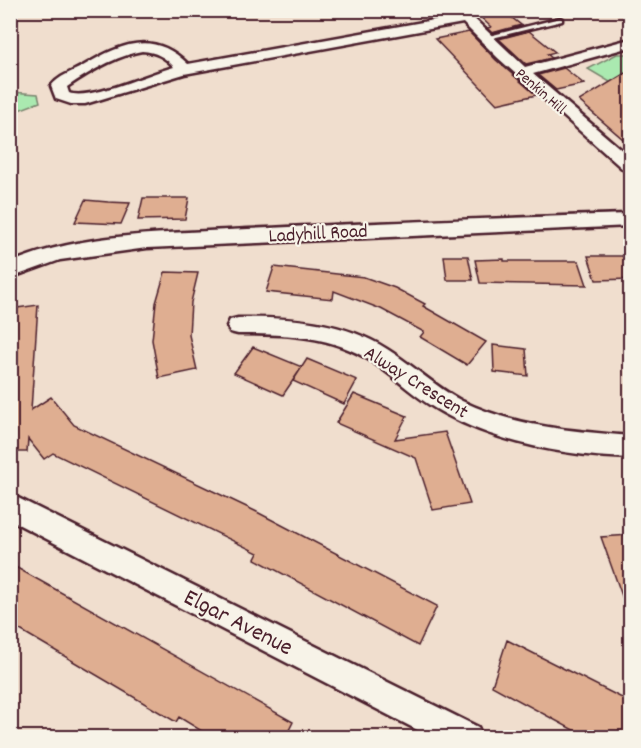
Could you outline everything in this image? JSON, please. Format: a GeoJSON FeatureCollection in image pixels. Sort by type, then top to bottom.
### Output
{"type":"FeatureCollection","features":[{"type":"Feature","properties":{"kind":"street","name":"Penkin Hill"},"geometry":{"type":"LineString","coordinates":[[460,15],[630,166]]}},
{"type":"Feature","properties":{"kind":"street"},"geometry":{"type":"LineString","coordinates":[[185,70],[172,56],[157,47],[136,46],[66,81],[59,86],[58,92],[68,100],[82,100],[161,75],[460,15]]}},
{"type":"Feature","properties":{"kind":"street"},"geometry":{"type":"LineString","coordinates":[[522,72],[630,43]]}},
{"type":"Feature","properties":{"kind":"street","name":"Ladyhill Road"},"geometry":{"type":"LineString","coordinates":[[10,271],[45,256],[89,248],[147,243],[292,233],[630,220]]}},
{"type":"Feature","properties":{"kind":"street","name":"Alway Crescent"},"geometry":{"type":"LineString","coordinates":[[238,326],[323,331],[376,354],[451,406],[483,422],[566,440],[630,447]]}},
{"type":"Feature","properties":{"kind":"street","name":"Elgar Avenue"},"geometry":{"type":"LineString","coordinates":[[10,506],[467,738]]}},
{"type":"Feature","properties":{"kind":"lane"},"geometry":{"type":"LineString","coordinates":[[484,38],[560,20]]}},
{"type":"Feature","properties":{"kind":"green space"},"geometry":{"type":"Polygon","coordinates":[[[617,54],[630,54],[630,94],[588,69],[617,54]]]}},
{"type":"Feature","properties":{"kind":"green space"},"geometry":{"type":"Polygon","coordinates":[[[11,92],[38,94],[40,102],[11,113],[11,92]]]}},
{"type":"Feature","properties":{"kind":"building"},"geometry":{"type":"Polygon","coordinates":[[[473,10],[502,10],[521,25],[492,33],[487,28],[491,27],[473,10]]]}},
{"type":"Feature","properties":{"kind":"building"},"geometry":{"type":"Polygon","coordinates":[[[529,31],[555,52],[547,54],[552,58],[526,64],[499,39],[529,31]]]}},
{"type":"Feature","properties":{"kind":"building"},"geometry":{"type":"Polygon","coordinates":[[[469,32],[496,60],[536,95],[497,104],[435,39],[469,32]]]}},
{"type":"Feature","properties":{"kind":"building"},"geometry":{"type":"Polygon","coordinates":[[[564,68],[584,84],[556,90],[538,75],[564,68]]]}},
{"type":"Feature","properties":{"kind":"building"},"geometry":{"type":"Polygon","coordinates":[[[630,70],[630,145],[579,101],[630,70]]]}},
{"type":"Feature","properties":{"kind":"building"},"geometry":{"type":"Polygon","coordinates":[[[143,198],[189,198],[185,219],[138,220],[143,198]]]}},
{"type":"Feature","properties":{"kind":"building"},"geometry":{"type":"Polygon","coordinates":[[[85,200],[130,203],[121,224],[75,222],[85,200]]]}},
{"type":"Feature","properties":{"kind":"building"},"geometry":{"type":"Polygon","coordinates":[[[444,256],[468,256],[473,280],[447,280],[444,256]]]}},
{"type":"Feature","properties":{"kind":"building"},"geometry":{"type":"Polygon","coordinates":[[[588,256],[630,256],[630,279],[596,280],[588,256]]]}},
{"type":"Feature","properties":{"kind":"building"},"geometry":{"type":"Polygon","coordinates":[[[504,259],[504,261],[579,261],[587,285],[480,283],[475,260],[504,259]]]}},
{"type":"Feature","properties":{"kind":"building"},"geometry":{"type":"Polygon","coordinates":[[[274,267],[364,277],[395,288],[486,342],[467,365],[420,337],[424,332],[381,309],[334,291],[333,299],[266,292],[274,267]]]}},
{"type":"Feature","properties":{"kind":"building"},"geometry":{"type":"Polygon","coordinates":[[[165,272],[198,273],[191,302],[189,335],[197,370],[159,378],[152,340],[156,303],[165,272]]]}},
{"type":"Feature","properties":{"kind":"building"},"geometry":{"type":"Polygon","coordinates":[[[38,305],[31,410],[51,397],[74,425],[255,511],[437,606],[418,646],[255,559],[258,553],[53,453],[44,459],[28,439],[27,452],[10,452],[10,309],[38,305]]]}},
{"type":"Feature","properties":{"kind":"building"},"geometry":{"type":"Polygon","coordinates":[[[493,345],[526,349],[528,376],[494,372],[493,345]]]}},
{"type":"Feature","properties":{"kind":"building"},"geometry":{"type":"Polygon","coordinates":[[[253,347],[302,367],[283,395],[234,373],[253,347]]]}},
{"type":"Feature","properties":{"kind":"building"},"geometry":{"type":"Polygon","coordinates":[[[307,359],[357,380],[344,404],[293,381],[307,359]]]}},
{"type":"Feature","properties":{"kind":"building"},"geometry":{"type":"Polygon","coordinates":[[[354,394],[407,416],[395,439],[445,432],[470,504],[433,510],[416,458],[336,423],[354,394]]]}},
{"type":"Feature","properties":{"kind":"building"},"geometry":{"type":"Polygon","coordinates":[[[630,535],[630,610],[627,610],[601,537],[630,535]]]}},
{"type":"Feature","properties":{"kind":"building"},"geometry":{"type":"Polygon","coordinates":[[[10,564],[293,722],[285,738],[213,738],[179,717],[176,722],[10,624],[10,564]]]}},
{"type":"Feature","properties":{"kind":"building"},"geometry":{"type":"Polygon","coordinates":[[[507,640],[630,702],[630,738],[588,738],[492,686],[507,640]]]}}]}
